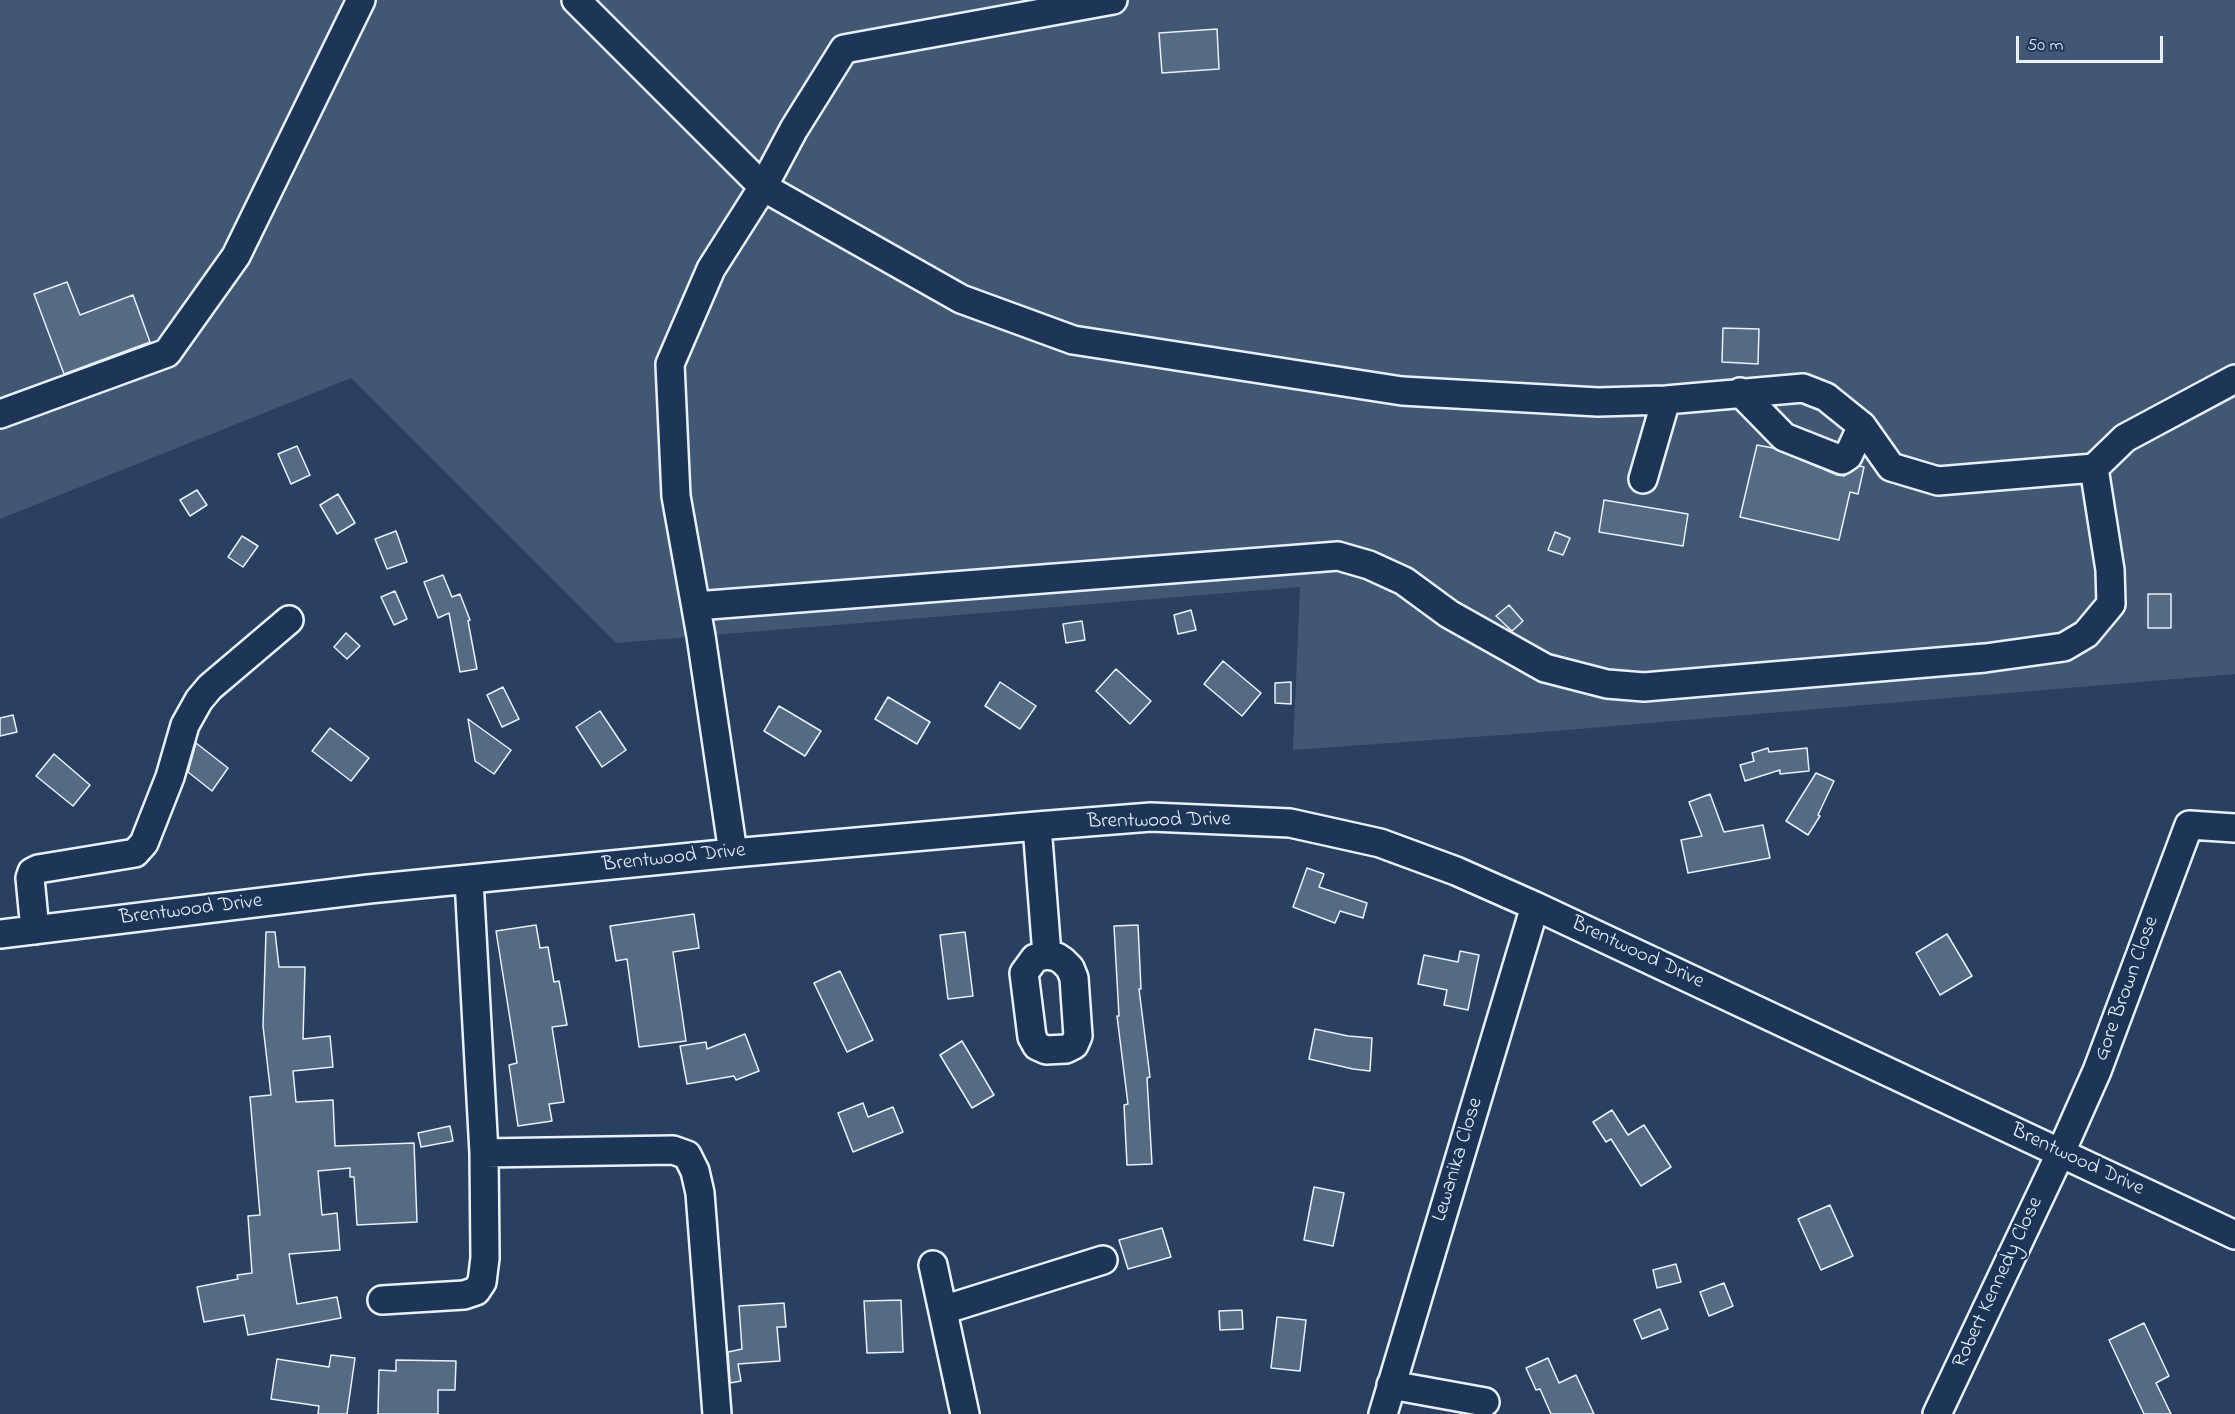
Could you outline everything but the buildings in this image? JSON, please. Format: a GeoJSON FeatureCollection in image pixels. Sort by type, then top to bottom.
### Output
{"type":"FeatureCollection","features":[{"type":"Feature","properties":{"kind":"street"},"geometry":{"type":"LineString","coordinates":[[0,414],[167,353],[236,256],[362,0]]}},
{"type":"Feature","properties":{"kind":"street"},"geometry":{"type":"LineString","coordinates":[[576,0],[763,187],[961,299],[1073,340],[1402,391],[1598,402],[1666,400],[1803,388],[1826,397],[1862,426],[1891,467],[1938,481],[2094,468],[2125,438],[2235,379]]}},
{"type":"Feature","properties":{"kind":"street"},"geometry":{"type":"LineString","coordinates":[[733,853],[696,606],[676,496],[670,364],[711,269],[763,187],[794,129],[844,49],[1113,0]]}},
{"type":"Feature","properties":{"kind":"street"},"geometry":{"type":"LineString","coordinates":[[1740,392],[1784,437],[1842,460],[1848,456],[1862,426]]}},
{"type":"Feature","properties":{"kind":"street"},"geometry":{"type":"LineString","coordinates":[[1643,479],[1666,400]]}},
{"type":"Feature","properties":{"kind":"street"},"geometry":{"type":"LineString","coordinates":[[696,606],[1338,556],[1369,565],[1404,581],[1449,614],[1545,668],[1607,684],[1644,687],[1985,658],[2064,647],[2086,634],[2111,604],[2110,570],[2094,468]]}},
{"type":"Feature","properties":{"kind":"street"},"geometry":{"type":"LineString","coordinates":[[35,930],[30,878],[32,872],[38,869],[135,853],[144,843],[170,777],[185,725],[192,711],[210,687],[289,620]]}},
{"type":"Feature","properties":{"kind":"street","name":"Brentwood Drive"},"geometry":{"type":"LineString","coordinates":[[0,934],[369,889],[1038,826],[1151,817],[1290,823],[1380,843],[1456,871],[2235,1235]]}},
{"type":"Feature","properties":{"kind":"street","name":"Gore Brown Close"},"geometry":{"type":"LineString","coordinates":[[2061,1152],[2097,1071],[2189,825],[2235,828]]}},
{"type":"Feature","properties":{"kind":"street"},"geometry":{"type":"LineString","coordinates":[[1038,826],[1047,956]]}},
{"type":"Feature","properties":{"kind":"street"},"geometry":{"type":"LineString","coordinates":[[382,1300],[464,1294],[476,1291],[482,1282],[484,1153],[469,880]]}},
{"type":"Feature","properties":{"kind":"street","name":"Lewanika Close"},"geometry":{"type":"LineString","coordinates":[[1383,1414],[1535,906]]}},
{"type":"Feature","properties":{"kind":"street"},"geometry":{"type":"LineString","coordinates":[[484,1153],[673,1150],[687,1155],[695,1171],[700,1193],[717,1414]]}},
{"type":"Feature","properties":{"kind":"street","name":"Robert Kennedy Close"},"geometry":{"type":"LineString","coordinates":[[1937,1414],[2061,1152]]}},
{"type":"Feature","properties":{"kind":"street"},"geometry":{"type":"LineString","coordinates":[[943,1311],[1103,1260]]}},
{"type":"Feature","properties":{"kind":"street"},"geometry":{"type":"LineString","coordinates":[[933,1265],[965,1414]]}},
{"type":"Feature","properties":{"kind":"street"},"geometry":{"type":"LineString","coordinates":[[1391,1385],[1485,1402]]}},
{"type":"Feature","properties":{"kind":"shaded area"},"geometry":{"type":"Polygon","coordinates":[[[0,0],[2235,0],[2235,674],[1543,732],[1293,750],[1300,587],[616,643],[351,378],[0,519],[0,0]]]}}]}
